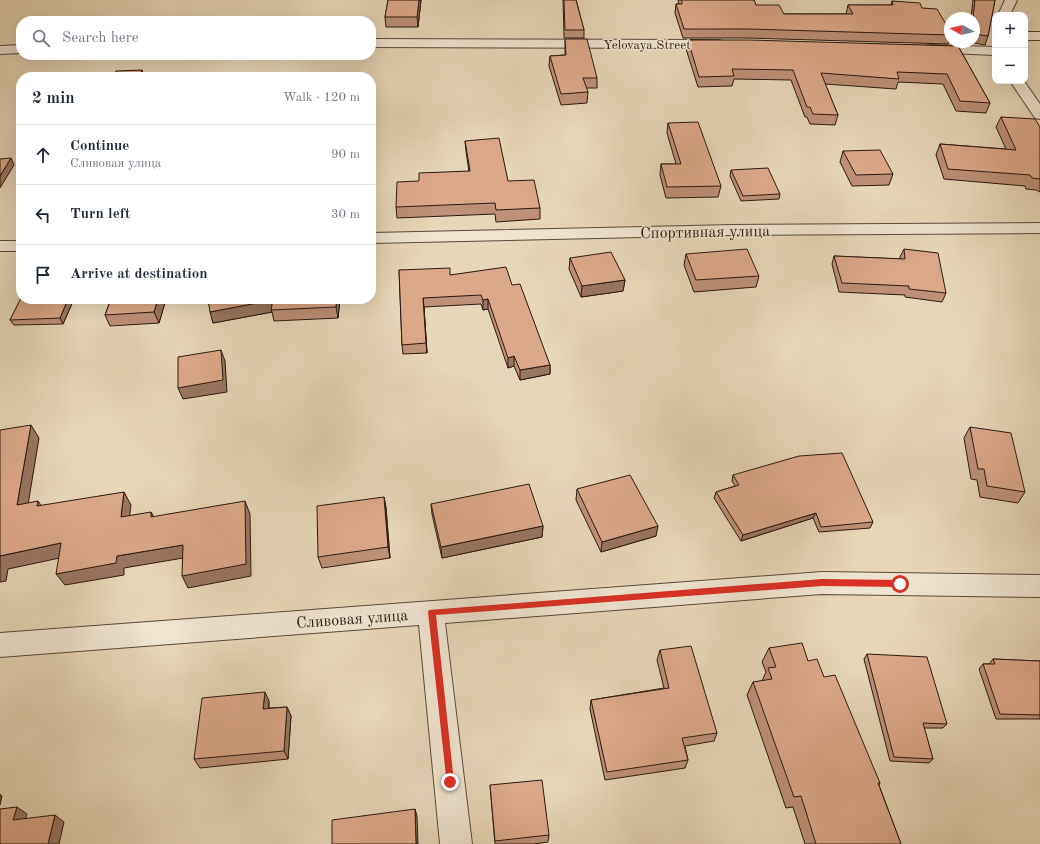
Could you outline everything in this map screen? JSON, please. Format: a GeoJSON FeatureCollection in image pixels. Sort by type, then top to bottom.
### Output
{"type":"FeatureCollection","features":[{"type":"Feature","properties":{"kind":"street"},"geometry":{"type":"LineString","coordinates":[[1005,12],[1011,0]]}},
{"type":"Feature","properties":{"kind":"street"},"geometry":{"type":"LineString","coordinates":[[1028,36],[1040,36]]}},
{"type":"Feature","properties":{"kind":"street","name":"Yelovaya Street"},"geometry":{"type":"LineString","coordinates":[[376,43],[732,44]]}},
{"type":"Feature","properties":{"kind":"street"},"geometry":{"type":"LineString","coordinates":[[915,48],[992,50]]}},
{"type":"Feature","properties":{"kind":"street"},"geometry":{"type":"LineString","coordinates":[[0,50],[16,49]]}},
{"type":"Feature","properties":{"kind":"street"},"geometry":{"type":"LineString","coordinates":[[1018,84],[1039,112]]}},
{"type":"Feature","properties":{"kind":"street","name":"Спортивная улица"},"geometry":{"type":"LineString","coordinates":[[376,238],[733,230],[1040,228]]}},
{"type":"Feature","properties":{"kind":"street"},"geometry":{"type":"LineString","coordinates":[[0,246],[16,246]]}},
{"type":"Feature","properties":{"kind":"street","name":"Сливовая улица"},"geometry":{"type":"LineString","coordinates":[[0,645],[822,583],[1040,586]]}},
{"type":"Feature","properties":{"kind":"street"},"geometry":{"type":"LineString","coordinates":[[432,612],[456,844]]}},
{"type":"Feature","properties":{"kind":"building"},"geometry":{"type":"Polygon","coordinates":[[[388,0],[419,0],[417,17],[385,17],[388,0]]]}},
{"type":"Feature","properties":{"kind":"building"},"geometry":{"type":"Polygon","coordinates":[[[564,0],[576,0],[584,30],[565,30],[564,0]]]}},
{"type":"Feature","properties":{"kind":"building"},"geometry":{"type":"Polygon","coordinates":[[[682,0],[754,0],[756,5],[779,5],[784,14],[853,14],[848,5],[893,5],[892,1],[920,3],[922,8],[937,9],[944,21],[944,35],[749,29],[684,29],[676,4],[682,4],[682,0]]]}},
{"type":"Feature","properties":{"kind":"building"},"geometry":{"type":"Polygon","coordinates":[[[975,0],[995,0],[988,36],[980,35],[980,12],[974,12],[975,0]]]}},
{"type":"Feature","properties":{"kind":"building"},"geometry":{"type":"Polygon","coordinates":[[[565,39],[587,39],[597,78],[583,78],[588,92],[561,94],[550,56],[566,55],[565,39]]]}},
{"type":"Feature","properties":{"kind":"building"},"geometry":{"type":"Polygon","coordinates":[[[688,40],[749,40],[944,46],[944,48],[959,48],[990,103],[960,101],[947,74],[897,72],[899,79],[821,73],[838,115],[813,114],[810,107],[807,107],[793,70],[732,69],[734,76],[699,77],[688,40]]]}},
{"type":"Feature","properties":{"kind":"building"},"geometry":{"type":"Polygon","coordinates":[[[142,70],[141,72],[116,71],[142,70]]]}},
{"type":"Feature","properties":{"kind":"building"},"geometry":{"type":"Polygon","coordinates":[[[1001,117],[1035,119],[1040,127],[1040,179],[1032,178],[1030,175],[948,169],[940,144],[1016,150],[1001,117]]]}},
{"type":"Feature","properties":{"kind":"building"},"geometry":{"type":"Polygon","coordinates":[[[698,122],[721,186],[667,187],[661,164],[681,164],[668,123],[698,122]]]}},
{"type":"Feature","properties":{"kind":"building"},"geometry":{"type":"Polygon","coordinates":[[[499,138],[508,181],[534,180],[540,208],[496,210],[495,203],[396,207],[397,182],[419,181],[419,173],[470,171],[465,141],[499,138]]]}},
{"type":"Feature","properties":{"kind":"building"},"geometry":{"type":"Polygon","coordinates":[[[880,150],[893,174],[856,175],[843,151],[880,150]]]}},
{"type":"Feature","properties":{"kind":"building"},"geometry":{"type":"Polygon","coordinates":[[[11,158],[0,176],[0,159],[11,158]]]}},
{"type":"Feature","properties":{"kind":"building"},"geometry":{"type":"Polygon","coordinates":[[[768,168],[780,194],[743,196],[731,170],[768,168]]]}},
{"type":"Feature","properties":{"kind":"building"},"geometry":{"type":"Polygon","coordinates":[[[747,249],[759,276],[696,280],[686,254],[747,249]]]}},
{"type":"Feature","properties":{"kind":"building"},"geometry":{"type":"Polygon","coordinates":[[[904,249],[938,253],[946,293],[909,289],[909,286],[842,283],[834,256],[905,259],[904,249]]]}},
{"type":"Feature","properties":{"kind":"building"},"geometry":{"type":"Polygon","coordinates":[[[611,252],[625,280],[582,286],[570,258],[611,252]]]}},
{"type":"Feature","properties":{"kind":"building"},"geometry":{"type":"Polygon","coordinates":[[[506,267],[512,285],[520,284],[550,365],[520,370],[514,356],[508,358],[488,299],[483,300],[481,295],[423,298],[426,343],[402,345],[399,270],[450,268],[450,275],[506,267]]]}},
{"type":"Feature","properties":{"kind":"building"},"geometry":{"type":"Polygon","coordinates":[[[18,304],[66,304],[60,318],[10,320],[18,304]]]}},
{"type":"Feature","properties":{"kind":"building"},"geometry":{"type":"Polygon","coordinates":[[[109,304],[156,304],[154,312],[105,315],[109,304]]]}},
{"type":"Feature","properties":{"kind":"building"},"geometry":{"type":"Polygon","coordinates":[[[209,304],[252,304],[210,312],[209,304]]]}},
{"type":"Feature","properties":{"kind":"building"},"geometry":{"type":"Polygon","coordinates":[[[272,304],[336,304],[336,307],[271,310],[272,304]]]}},
{"type":"Feature","properties":{"kind":"building"},"geometry":{"type":"Polygon","coordinates":[[[221,350],[223,380],[178,388],[178,357],[221,350]]]}},
{"type":"Feature","properties":{"kind":"building"},"geometry":{"type":"Polygon","coordinates":[[[31,425],[17,505],[38,501],[37,506],[124,492],[121,517],[151,512],[151,517],[245,501],[246,564],[182,576],[183,545],[117,556],[116,563],[56,574],[61,543],[0,556],[0,430],[31,425]]]}},
{"type":"Feature","properties":{"kind":"building"},"geometry":{"type":"Polygon","coordinates":[[[970,427],[1011,433],[1025,492],[987,486],[984,469],[978,469],[970,427]]]}},
{"type":"Feature","properties":{"kind":"building"},"geometry":{"type":"Polygon","coordinates":[[[842,453],[873,522],[821,527],[816,513],[743,535],[716,492],[739,485],[733,475],[799,456],[842,453]]]}},
{"type":"Feature","properties":{"kind":"building"},"geometry":{"type":"Polygon","coordinates":[[[630,475],[658,526],[602,542],[577,489],[630,475]]]}},
{"type":"Feature","properties":{"kind":"building"},"geometry":{"type":"Polygon","coordinates":[[[529,484],[543,526],[441,547],[431,504],[529,484]]]}},
{"type":"Feature","properties":{"kind":"building"},"geometry":{"type":"Polygon","coordinates":[[[384,497],[388,547],[318,557],[317,506],[384,497]]]}},
{"type":"Feature","properties":{"kind":"building"},"geometry":{"type":"Polygon","coordinates":[[[802,643],[808,661],[817,659],[824,677],[835,675],[880,783],[878,783],[901,844],[816,844],[801,796],[794,797],[753,682],[772,679],[768,668],[776,667],[769,648],[802,643]]]}},
{"type":"Feature","properties":{"kind":"building"},"geometry":{"type":"Polygon","coordinates":[[[691,646],[717,733],[682,738],[688,760],[607,772],[591,700],[669,688],[660,650],[691,646]]]}},
{"type":"Feature","properties":{"kind":"building"},"geometry":{"type":"Polygon","coordinates":[[[867,654],[927,657],[947,724],[923,723],[933,759],[894,757],[867,654]]]}},
{"type":"Feature","properties":{"kind":"building"},"geometry":{"type":"Polygon","coordinates":[[[993,659],[1040,661],[1040,715],[1000,714],[983,664],[995,664],[993,659]]]}},
{"type":"Feature","properties":{"kind":"building"},"geometry":{"type":"Polygon","coordinates":[[[265,692],[263,709],[287,707],[284,751],[194,759],[202,698],[265,692]]]}},
{"type":"Feature","properties":{"kind":"building"},"geometry":{"type":"Polygon","coordinates":[[[542,780],[549,835],[495,841],[490,785],[542,780]]]}},
{"type":"Feature","properties":{"kind":"building"},"geometry":{"type":"Polygon","coordinates":[[[17,807],[13,820],[55,815],[48,844],[0,844],[0,809],[17,807]]]}},
{"type":"Feature","properties":{"kind":"building"},"geometry":{"type":"Polygon","coordinates":[[[415,809],[416,844],[332,844],[332,820],[415,809]]]}},
{"type":"Feature","properties":{"kind":"route"},"geometry":{"type":"LineString","coordinates":[[450,782],[432,612],[822,583],[900,584]]}}]}
